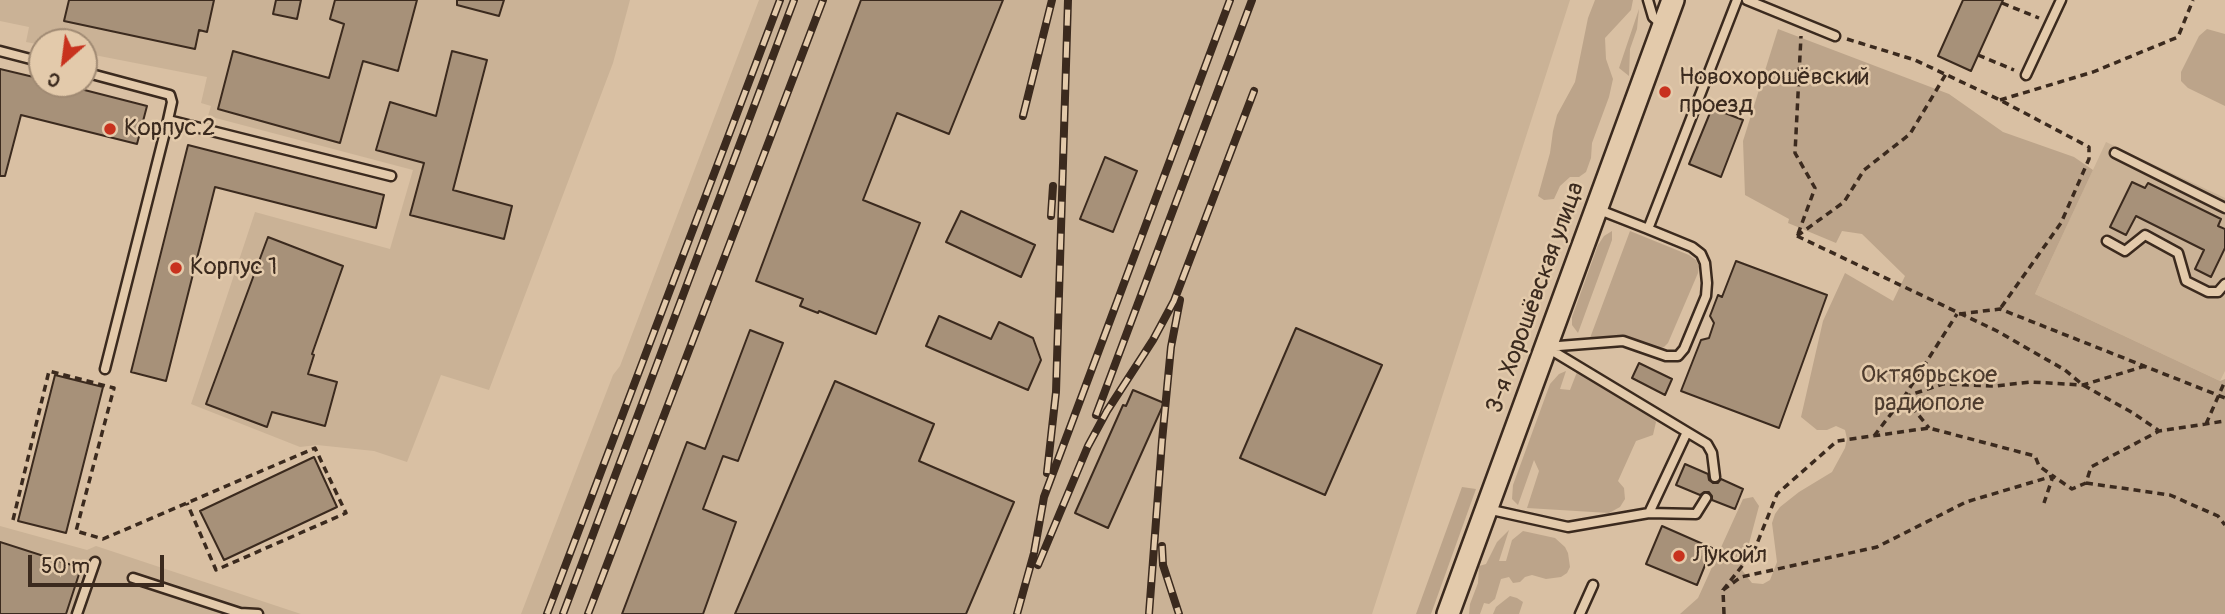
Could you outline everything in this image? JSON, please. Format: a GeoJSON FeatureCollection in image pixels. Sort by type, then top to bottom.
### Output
{"type":"FeatureCollection","features":[{"type":"Feature","properties":{"kind":"street","name":"3-я Хорошёвская улица"},"geometry":{"type":"LineString","coordinates":[[1448,614],[1673,0]]}},
{"type":"Feature","properties":{"kind":"lane"},"geometry":{"type":"LineString","coordinates":[[1648,0],[1653,17],[1663,26]]}},
{"type":"Feature","properties":{"kind":"lane"},"geometry":{"type":"LineString","coordinates":[[1648,229],[1737,0]]}},
{"type":"Feature","properties":{"kind":"lane"},"geometry":{"type":"LineString","coordinates":[[1747,0],[1835,36]]}},
{"type":"Feature","properties":{"kind":"lane"},"geometry":{"type":"LineString","coordinates":[[2026,75],[2061,0]]}},
{"type":"Feature","properties":{"kind":"lane"},"geometry":{"type":"LineString","coordinates":[[0,51],[28,58]]}},
{"type":"Feature","properties":{"kind":"lane"},"geometry":{"type":"LineString","coordinates":[[98,76],[170,95],[172,102],[105,369]]}},
{"type":"Feature","properties":{"kind":"lane"},"geometry":{"type":"LineString","coordinates":[[168,120],[391,176]]}},
{"type":"Feature","properties":{"kind":"lane"},"geometry":{"type":"LineString","coordinates":[[2115,153],[2225,208]]}},
{"type":"Feature","properties":{"kind":"lane"},"geometry":{"type":"LineString","coordinates":[[1546,347],[1623,341],[1666,356],[1678,356],[1685,349],[1706,296],[1707,283],[1702,254],[1692,247],[1596,209]]}},
{"type":"Feature","properties":{"kind":"lane"},"geometry":{"type":"LineString","coordinates":[[2107,241],[2125,251],[2145,236],[2178,253],[2186,281],[2208,292],[2218,292],[2225,284]]}},
{"type":"Feature","properties":{"kind":"lane"},"geometry":{"type":"LineString","coordinates":[[1546,347],[1707,444],[1712,453],[1715,477]]}},
{"type":"Feature","properties":{"kind":"lane"},"geometry":{"type":"LineString","coordinates":[[1649,513],[1687,432]]}},
{"type":"Feature","properties":{"kind":"lane"},"geometry":{"type":"LineString","coordinates":[[1487,509],[1568,527],[1649,513],[1696,514],[1706,498]]}},
{"type":"Feature","properties":{"kind":"lane"},"geometry":{"type":"LineString","coordinates":[[78,614],[95,562]]}},
{"type":"Feature","properties":{"kind":"lane"},"geometry":{"type":"LineString","coordinates":[[133,578],[240,613],[258,614]]}},
{"type":"Feature","properties":{"kind":"lane"},"geometry":{"type":"LineString","coordinates":[[1580,614],[1592,584]]}},
{"type":"Feature","properties":{"kind":"path"},"geometry":{"type":"LineString","coordinates":[[2000,100],[2092,72],[2178,37],[2193,0]]}},
{"type":"Feature","properties":{"kind":"path"},"geometry":{"type":"LineString","coordinates":[[2002,4],[2050,23]]}},
{"type":"Feature","properties":{"kind":"path"},"geometry":{"type":"LineString","coordinates":[[1797,236],[1815,188],[1795,153],[1801,22]]}},
{"type":"Feature","properties":{"kind":"path"},"geometry":{"type":"LineString","coordinates":[[1835,36],[1915,60],[2000,100],[2088,147],[2089,159],[2061,223],[2000,309]]}},
{"type":"Feature","properties":{"kind":"path"},"geometry":{"type":"LineString","coordinates":[[1979,55],[2026,75]]}},
{"type":"Feature","properties":{"kind":"path"},"geometry":{"type":"LineString","coordinates":[[1797,236],[1844,202],[1864,170],[1910,134],[1946,74]]}},
{"type":"Feature","properties":{"kind":"path"},"geometry":{"type":"LineString","coordinates":[[1797,236],[2008,338],[2065,370],[2083,385],[2159,431]]}},
{"type":"Feature","properties":{"kind":"path"},"geometry":{"type":"LineString","coordinates":[[1957,314],[2000,309],[2225,398]]}},
{"type":"Feature","properties":{"kind":"path"},"geometry":{"type":"LineString","coordinates":[[1874,436],[1904,397],[1957,314]]}},
{"type":"Feature","properties":{"kind":"path"},"geometry":{"type":"LineString","coordinates":[[1904,397],[1943,384],[1996,386],[2031,382],[2083,385],[2145,366]]}},
{"type":"Feature","properties":{"kind":"path"},"geometry":{"type":"LineString","coordinates":[[13,520],[49,371],[114,388],[76,531],[103,539],[187,503],[315,449],[346,513],[216,570],[187,503]]}},
{"type":"Feature","properties":{"kind":"path"},"geometry":{"type":"LineString","coordinates":[[2206,424],[2225,381]]}},
{"type":"Feature","properties":{"kind":"path"},"geometry":{"type":"LineString","coordinates":[[1904,397],[1929,428]]}},
{"type":"Feature","properties":{"kind":"path"},"geometry":{"type":"LineString","coordinates":[[2086,483],[2091,467],[2159,431],[2225,421]]}},
{"type":"Feature","properties":{"kind":"path"},"geometry":{"type":"LineString","coordinates":[[1724,614],[1723,590],[1754,551],[1777,494],[1837,441],[1929,428],[2035,456],[2039,466],[2072,489],[2086,483],[2170,495],[2218,516],[2225,524]]}},
{"type":"Feature","properties":{"kind":"path"},"geometry":{"type":"LineString","coordinates":[[2045,503],[2053,475]]}},
{"type":"Feature","properties":{"kind":"path"},"geometry":{"type":"LineString","coordinates":[[1723,590],[1741,577],[1877,547],[1966,502],[2053,475]]}},
{"type":"Feature","properties":{"kind":"shaded area"},"geometry":{"type":"Polygon","coordinates":[[[0,0],[630,0],[613,63],[489,390],[441,375],[407,462],[374,451],[317,445],[300,447],[191,404],[255,212],[390,249],[413,170],[208,116],[211,106],[201,103],[207,77],[98,56],[98,28],[29,28],[0,21],[0,0]]]}},
{"type":"Feature","properties":{"kind":"shaded area"},"geometry":{"type":"Polygon","coordinates":[[[759,0],[1570,0],[1372,614],[521,614],[613,375],[620,366],[759,0]]]}},
{"type":"Feature","properties":{"kind":"shaded area"},"geometry":{"type":"Polygon","coordinates":[[[2106,142],[2225,198],[2225,371],[2220,381],[2035,294],[2106,142]]]}},
{"type":"Feature","properties":{"kind":"shaded area"},"geometry":{"type":"Polygon","coordinates":[[[0,526],[87,550],[96,546],[301,614],[0,614],[0,526]]]}},
{"type":"Feature","properties":{"kind":"green space"},"geometry":{"type":"Polygon","coordinates":[[[1595,0],[1633,0],[1631,10],[1605,38],[1606,59],[1613,79],[1592,143],[1586,172],[1579,177],[1570,177],[1560,186],[1554,199],[1544,200],[1538,196],[1557,115],[1575,82],[1588,18],[1595,0]]]}},
{"type":"Feature","properties":{"kind":"green space"},"geometry":{"type":"Polygon","coordinates":[[[1639,9],[1637,29],[1630,49],[1629,76],[1619,68],[1639,9]]]}},
{"type":"Feature","properties":{"kind":"green space","name":"Октябрьское радиополе"},"geometry":{"type":"Polygon","coordinates":[[[1778,29],[1949,94],[2003,132],[2074,157],[2093,170],[2035,294],[2220,381],[2225,379],[2225,614],[1680,614],[1698,598],[1743,499],[1753,497],[1759,506],[1742,570],[1752,583],[1763,584],[1770,580],[1777,562],[1772,523],[1775,514],[1799,492],[1832,472],[1847,439],[1845,430],[1836,426],[1817,430],[1801,417],[1823,321],[1845,273],[1893,301],[1905,276],[1862,234],[1842,231],[1836,243],[1788,223],[1789,219],[1745,195],[1743,141],[1778,29]]]}},
{"type":"Feature","properties":{"kind":"green space"},"geometry":{"type":"Polygon","coordinates":[[[2207,29],[2225,34],[2225,106],[2188,88],[2181,81],[2181,72],[2199,36],[2207,29]]]}},
{"type":"Feature","properties":{"kind":"green space"},"geometry":{"type":"Polygon","coordinates":[[[1612,231],[1612,240],[1578,333],[1572,325],[1572,317],[1598,245],[1604,236],[1612,231]]]}},
{"type":"Feature","properties":{"kind":"green space"},"geometry":{"type":"Polygon","coordinates":[[[1630,231],[1689,255],[1699,266],[1664,347],[1658,348],[1623,335],[1590,338],[1630,231]]]}},
{"type":"Feature","properties":{"kind":"green space"},"geometry":{"type":"Polygon","coordinates":[[[1566,371],[1560,389],[1570,390],[1577,372],[1650,415],[1656,422],[1653,435],[1636,441],[1618,481],[1624,488],[1625,499],[1620,507],[1609,513],[1527,508],[1539,471],[1534,460],[1518,505],[1512,499],[1513,485],[1550,384],[1566,371]]]}},
{"type":"Feature","properties":{"kind":"green space"},"geometry":{"type":"Polygon","coordinates":[[[1462,487],[1476,489],[1431,614],[1416,614],[1462,487]]]}},
{"type":"Feature","properties":{"kind":"green space"},"geometry":{"type":"Polygon","coordinates":[[[1509,530],[1499,561],[1506,561],[1512,540],[1523,531],[1555,538],[1565,547],[1570,567],[1561,577],[1546,579],[1532,575],[1513,583],[1509,577],[1501,579],[1495,599],[1489,604],[1484,603],[1480,614],[1469,614],[1478,583],[1479,566],[1486,564],[1497,542],[1509,530]]]}},
{"type":"Feature","properties":{"kind":"green space"},"geometry":{"type":"Polygon","coordinates":[[[1510,596],[1523,602],[1519,614],[1493,614],[1496,607],[1510,596]]]}},
{"type":"Feature","properties":{"kind":"building"},"geometry":{"type":"Polygon","coordinates":[[[69,0],[214,0],[207,32],[199,30],[195,49],[64,21],[69,0]]]}},
{"type":"Feature","properties":{"kind":"building"},"geometry":{"type":"Polygon","coordinates":[[[276,0],[301,0],[297,19],[273,14],[276,0]]]}},
{"type":"Feature","properties":{"kind":"building"},"geometry":{"type":"Polygon","coordinates":[[[335,0],[417,0],[398,71],[363,61],[340,143],[218,109],[233,51],[329,78],[344,24],[330,19],[335,0]]]}},
{"type":"Feature","properties":{"kind":"building"},"geometry":{"type":"Polygon","coordinates":[[[457,0],[504,0],[499,16],[457,5],[457,0]]]}},
{"type":"Feature","properties":{"kind":"building"},"geometry":{"type":"Polygon","coordinates":[[[861,0],[1003,0],[949,134],[897,113],[863,200],[920,223],[876,334],[800,306],[803,299],[756,281],[861,0]]]}},
{"type":"Feature","properties":{"kind":"building"},"geometry":{"type":"Polygon","coordinates":[[[1963,0],[2003,0],[1971,71],[1938,56],[1963,0]]]}},
{"type":"Feature","properties":{"kind":"building"},"geometry":{"type":"Polygon","coordinates":[[[452,51],[487,60],[453,190],[512,206],[504,239],[410,215],[424,163],[376,150],[390,102],[436,116],[452,51]]]}},
{"type":"Feature","properties":{"kind":"building","name":"Корпус 2"},"geometry":{"type":"Polygon","coordinates":[[[0,69],[28,76],[28,98],[98,98],[98,93],[147,106],[137,144],[21,115],[5,176],[0,176],[0,69]]]}},
{"type":"Feature","properties":{"kind":"building"},"geometry":{"type":"Polygon","coordinates":[[[1712,108],[1743,120],[1721,177],[1689,164],[1712,108]]]}},
{"type":"Feature","properties":{"kind":"building","name":"Корпус 1"},"geometry":{"type":"Polygon","coordinates":[[[188,145],[384,195],[376,228],[215,187],[166,381],[131,372],[188,145]]]}},
{"type":"Feature","properties":{"kind":"building"},"geometry":{"type":"Polygon","coordinates":[[[1105,157],[1137,171],[1113,232],[1080,219],[1105,157]]]}},
{"type":"Feature","properties":{"kind":"building"},"geometry":{"type":"Polygon","coordinates":[[[2132,182],[2145,188],[2148,183],[2221,219],[2218,226],[2225,229],[2225,248],[2211,277],[2195,269],[2204,250],[2136,216],[2126,235],[2110,227],[2132,182]]]}},
{"type":"Feature","properties":{"kind":"building"},"geometry":{"type":"Polygon","coordinates":[[[961,211],[1035,245],[1021,277],[946,242],[961,211]]]}},
{"type":"Feature","properties":{"kind":"building"},"geometry":{"type":"Polygon","coordinates":[[[268,237],[343,266],[312,354],[314,355],[308,374],[337,382],[325,426],[272,412],[267,427],[206,404],[268,237]]]}},
{"type":"Feature","properties":{"kind":"building"},"geometry":{"type":"Polygon","coordinates":[[[1736,261],[1827,295],[1779,428],[1681,391],[1701,340],[1709,338],[1714,323],[1710,316],[1718,295],[1722,297],[1736,261]]]}},
{"type":"Feature","properties":{"kind":"building"},"geometry":{"type":"Polygon","coordinates":[[[939,316],[991,339],[999,322],[1033,338],[1041,360],[1028,390],[926,346],[939,316]]]}},
{"type":"Feature","properties":{"kind":"building"},"geometry":{"type":"Polygon","coordinates":[[[1296,328],[1382,365],[1325,495],[1240,458],[1296,328]]]}},
{"type":"Feature","properties":{"kind":"building"},"geometry":{"type":"Polygon","coordinates":[[[750,330],[783,343],[738,461],[723,456],[703,509],[736,522],[703,614],[622,614],[687,442],[705,449],[750,330]]]}},
{"type":"Feature","properties":{"kind":"building"},"geometry":{"type":"Polygon","coordinates":[[[1639,363],[1672,379],[1665,395],[1632,378],[1639,363]]]}},
{"type":"Feature","properties":{"kind":"building"},"geometry":{"type":"Polygon","coordinates":[[[55,375],[103,387],[66,533],[18,521],[55,375]]]}},
{"type":"Feature","properties":{"kind":"building"},"geometry":{"type":"Polygon","coordinates":[[[835,381],[934,424],[919,461],[1014,502],[966,614],[735,614],[835,381]]]}},
{"type":"Feature","properties":{"kind":"building"},"geometry":{"type":"Polygon","coordinates":[[[1133,390],[1164,403],[1108,528],[1075,513],[1123,405],[1126,406],[1133,390]]]}},
{"type":"Feature","properties":{"kind":"building"},"geometry":{"type":"Polygon","coordinates":[[[314,457],[337,507],[224,560],[200,511],[314,457]]]}},
{"type":"Feature","properties":{"kind":"building"},"geometry":{"type":"Polygon","coordinates":[[[1685,464],[1708,474],[1713,483],[1718,483],[1721,479],[1743,489],[1735,509],[1712,500],[1709,492],[1700,495],[1676,485],[1685,464]]]}},
{"type":"Feature","properties":{"kind":"building","name":"Лукойл"},"geometry":{"type":"Polygon","coordinates":[[[1662,526],[1712,548],[1697,585],[1646,564],[1662,526]]]}},
{"type":"Feature","properties":{"kind":"building"},"geometry":{"type":"Polygon","coordinates":[[[0,542],[81,568],[66,614],[0,614],[0,542]]]}},
{"type":"Feature","properties":{"kind":"railway"},"geometry":{"type":"LineString","coordinates":[[547,614],[780,0]]}},
{"type":"Feature","properties":{"kind":"railway"},"geometry":{"type":"LineString","coordinates":[[563,614],[794,0]]}},
{"type":"Feature","properties":{"kind":"railway"},"geometry":{"type":"LineString","coordinates":[[588,614],[823,0]]}},
{"type":"Feature","properties":{"kind":"railway"},"geometry":{"type":"LineString","coordinates":[[1023,116],[1052,0]]}},
{"type":"Feature","properties":{"kind":"railway"},"geometry":{"type":"LineString","coordinates":[[1047,473],[1056,392],[1068,0]]}},
{"type":"Feature","properties":{"kind":"railway"},"geometry":{"type":"LineString","coordinates":[[1017,614],[1034,553],[1044,497],[1230,0]]}},
{"type":"Feature","properties":{"kind":"railway"},"geometry":{"type":"LineString","coordinates":[[1096,415],[1252,0]]}},
{"type":"Feature","properties":{"kind":"railway"},"geometry":{"type":"LineString","coordinates":[[1038,565],[1088,446],[1174,301],[1254,91]]}},
{"type":"Feature","properties":{"kind":"railway"},"geometry":{"type":"LineString","coordinates":[[1051,216],[1053,186]]}},
{"type":"Feature","properties":{"kind":"railway"},"geometry":{"type":"LineString","coordinates":[[1149,614],[1171,347],[1180,300]]}},
{"type":"Feature","properties":{"kind":"railway"},"geometry":{"type":"LineString","coordinates":[[1162,546],[1163,565],[1179,614]]}},
{"type":"Feature","properties":{"kind":"place","name":"Новохорошёвский проезд"},"geometry":{"type":"Point","coordinates":[1665,92]}},
{"type":"Feature","properties":{"kind":"place","name":"Корпус 2"},"geometry":{"type":"Point","coordinates":[110,129]}},
{"type":"Feature","properties":{"kind":"place","name":"Корпус 1"},"geometry":{"type":"Point","coordinates":[176,268]}},
{"type":"Feature","properties":{"kind":"place","name":"Лукойл"},"geometry":{"type":"Point","coordinates":[1679,556]}}]}
